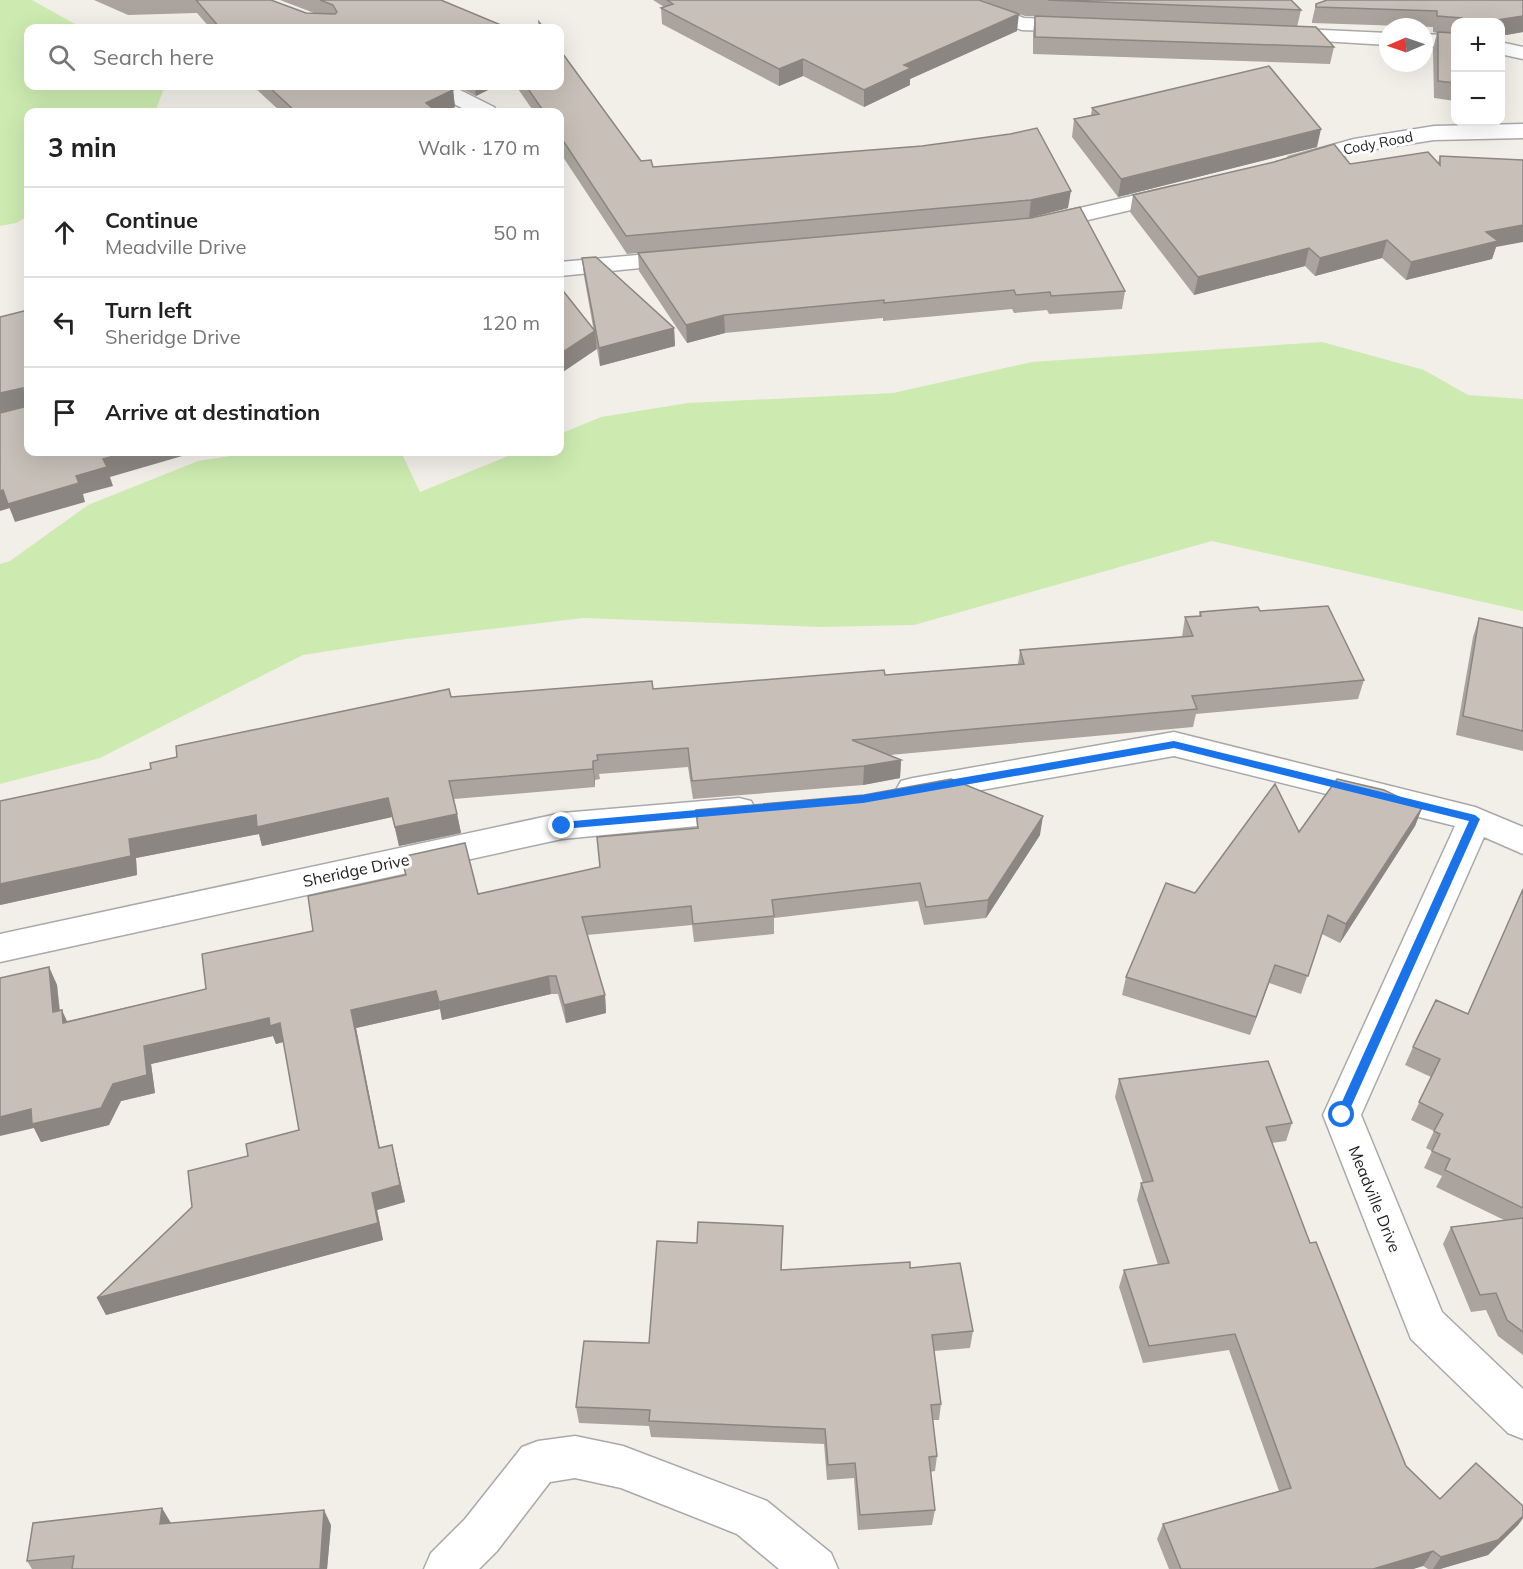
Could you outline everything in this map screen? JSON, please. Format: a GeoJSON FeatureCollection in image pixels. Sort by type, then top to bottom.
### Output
{"type":"FeatureCollection","features":[{"type":"Feature","properties":{"kind":"street"},"geometry":{"type":"LineString","coordinates":[[955,0],[1022,24],[1093,27]]}},
{"type":"Feature","properties":{"kind":"street"},"geometry":{"type":"LineString","coordinates":[[1258,34],[1379,39]]}},
{"type":"Feature","properties":{"kind":"street"},"geometry":{"type":"LineString","coordinates":[[1433,41],[1451,42]]}},
{"type":"Feature","properties":{"kind":"street"},"geometry":{"type":"LineString","coordinates":[[1505,49],[1523,53]]}},
{"type":"Feature","properties":{"kind":"street"},"geometry":{"type":"LineString","coordinates":[[444,90],[478,108]]}},
{"type":"Feature","properties":{"kind":"street","name":"Cody Road"},"geometry":{"type":"LineString","coordinates":[[1274,169],[1354,146],[1434,133],[1523,131]]}},
{"type":"Feature","properties":{"kind":"street"},"geometry":{"type":"LineString","coordinates":[[1017,228],[1197,188]]}},
{"type":"Feature","properties":{"kind":"street"},"geometry":{"type":"LineString","coordinates":[[564,269],[700,256]]}},
{"type":"Feature","properties":{"kind":"street"},"geometry":{"type":"LineString","coordinates":[[886,795],[1174,744],[1475,819],[1523,841]]}},
{"type":"Feature","properties":{"kind":"street","name":"Sheridge Drive"},"geometry":{"type":"LineString","coordinates":[[0,948],[562,826],[770,807]]}},
{"type":"Feature","properties":{"kind":"street","name":"Meadville Drive"},"geometry":{"type":"LineString","coordinates":[[1475,819],[1342,1115],[1426,1325],[1523,1418]]}},
{"type":"Feature","properties":{"kind":"street"},"geometry":{"type":"LineString","coordinates":[[447,1569],[481,1535],[538,1462],[576,1457],[623,1467],[687,1494],[752,1516],[815,1569]]}},
{"type":"Feature","properties":{"kind":"green space"},"geometry":{"type":"Polygon","coordinates":[[[0,0],[32,0],[75,24],[24,24],[24,90],[163,90],[157,108],[24,108],[24,218],[16,223],[0,226],[0,0]]]}},
{"type":"Feature","properties":{"kind":"green space"},"geometry":{"type":"Polygon","coordinates":[[[1322,342],[1424,370],[1468,395],[1523,399],[1523,611],[1212,541],[914,625],[821,627],[583,618],[406,639],[303,655],[100,758],[0,784],[0,564],[10,561],[88,505],[198,461],[231,456],[403,456],[420,492],[508,456],[564,456],[564,432],[601,417],[688,403],[893,393],[1032,362],[1322,342]]]}},
{"type":"Feature","properties":{"kind":"building"},"geometry":{"type":"Polygon","coordinates":[[[196,0],[271,0],[306,13],[335,14],[337,12],[333,5],[320,0],[441,0],[498,24],[217,24],[196,0]]]}},
{"type":"Feature","properties":{"kind":"building"},"geometry":{"type":"Polygon","coordinates":[[[667,0],[979,0],[1019,14],[904,65],[911,68],[864,90],[803,59],[779,69],[661,8],[673,4],[667,0]]]}},
{"type":"Feature","properties":{"kind":"building"},"geometry":{"type":"Polygon","coordinates":[[[1048,0],[1291,0],[1301,10],[1048,0]]]}},
{"type":"Feature","properties":{"kind":"building"},"geometry":{"type":"Polygon","coordinates":[[[1327,0],[1523,0],[1523,16],[1505,19],[1462,18],[1437,16],[1437,11],[1316,7],[1316,4],[1327,0]]]}},
{"type":"Feature","properties":{"kind":"building"},"geometry":{"type":"Polygon","coordinates":[[[1035,16],[1316,27],[1334,47],[1035,37],[1035,16]]]}},
{"type":"Feature","properties":{"kind":"building"},"geometry":{"type":"Polygon","coordinates":[[[1438,32],[1451,33],[1451,83],[1438,81],[1438,32]]]}},
{"type":"Feature","properties":{"kind":"building"},"geometry":{"type":"Polygon","coordinates":[[[564,55],[641,161],[651,160],[653,167],[922,146],[1037,128],[1071,191],[1031,200],[626,236],[564,142],[564,108],[541,108],[529,90],[564,90],[564,55]]]}},
{"type":"Feature","properties":{"kind":"building"},"geometry":{"type":"Polygon","coordinates":[[[1269,66],[1321,129],[1121,179],[1074,119],[1099,114],[1092,108],[1269,66]]]}},
{"type":"Feature","properties":{"kind":"building"},"geometry":{"type":"Polygon","coordinates":[[[272,90],[453,90],[426,103],[432,108],[292,108],[272,90]]]}},
{"type":"Feature","properties":{"kind":"building"},"geometry":{"type":"Polygon","coordinates":[[[1334,144],[1350,164],[1428,152],[1440,165],[1440,156],[1523,160],[1523,225],[1486,232],[1498,241],[1411,262],[1387,240],[1320,258],[1309,248],[1198,277],[1133,195],[1274,162],[1334,144]]]}},
{"type":"Feature","properties":{"kind":"building"},"geometry":{"type":"Polygon","coordinates":[[[1080,207],[1125,291],[1051,296],[1050,292],[1016,295],[1014,290],[884,303],[884,300],[724,315],[686,325],[638,253],[1031,218],[1080,207]]]}},
{"type":"Feature","properties":{"kind":"building"},"geometry":{"type":"Polygon","coordinates":[[[596,257],[674,328],[599,348],[582,258],[596,257]]]}},
{"type":"Feature","properties":{"kind":"building"},"geometry":{"type":"Polygon","coordinates":[[[564,292],[595,331],[564,351],[564,292]]]}},
{"type":"Feature","properties":{"kind":"building"},"geometry":{"type":"Polygon","coordinates":[[[24,311],[24,407],[23,388],[0,393],[0,317],[24,311]]]}},
{"type":"Feature","properties":{"kind":"building"},"geometry":{"type":"Polygon","coordinates":[[[24,407],[24,456],[114,456],[103,459],[107,467],[76,476],[79,483],[8,504],[3,490],[0,491],[0,413],[24,407]]]}},
{"type":"Feature","properties":{"kind":"building"},"geometry":{"type":"Polygon","coordinates":[[[1328,606],[1364,680],[1192,696],[1197,709],[852,740],[901,760],[864,766],[692,781],[688,748],[597,755],[598,760],[593,761],[593,769],[449,781],[457,814],[395,827],[388,798],[257,827],[256,815],[129,839],[131,856],[0,884],[0,801],[151,769],[150,763],[177,757],[176,746],[449,689],[451,697],[652,681],[653,689],[884,670],[885,675],[1024,664],[1020,650],[1193,636],[1185,617],[1201,616],[1200,612],[1258,607],[1260,611],[1328,606]]]}},
{"type":"Feature","properties":{"kind":"building"},"geometry":{"type":"Polygon","coordinates":[[[1479,618],[1523,628],[1523,731],[1463,716],[1479,618]]]}},
{"type":"Feature","properties":{"kind":"building"},"geometry":{"type":"Polygon","coordinates":[[[951,779],[1043,816],[988,900],[926,907],[920,883],[772,900],[774,916],[693,924],[691,906],[582,917],[605,995],[564,1005],[556,976],[549,976],[439,1002],[436,991],[351,1010],[379,1148],[392,1145],[400,1185],[372,1193],[378,1223],[97,1298],[192,1207],[188,1171],[248,1156],[246,1144],[299,1130],[280,1023],[270,1026],[269,1018],[144,1046],[147,1075],[113,1084],[101,1108],[32,1124],[31,1109],[0,1117],[0,978],[49,967],[53,1012],[62,1010],[63,1023],[206,989],[202,954],[313,931],[308,896],[406,875],[401,857],[465,843],[478,894],[600,867],[597,837],[698,828],[696,810],[864,795],[951,779]]]}},
{"type":"Feature","properties":{"kind":"building"},"geometry":{"type":"Polygon","coordinates":[[[1337,779],[1384,790],[1422,808],[1346,924],[1328,915],[1308,976],[1275,965],[1256,1017],[1126,977],[1166,883],[1195,893],[1275,784],[1299,832],[1337,779]]]}},
{"type":"Feature","properties":{"kind":"building"},"geometry":{"type":"Polygon","coordinates":[[[1523,889],[1523,1208],[1445,1170],[1450,1159],[1432,1151],[1440,1134],[1434,1131],[1443,1114],[1419,1102],[1440,1059],[1413,1047],[1436,1000],[1468,1014],[1523,889]]]}},
{"type":"Feature","properties":{"kind":"building"},"geometry":{"type":"Polygon","coordinates":[[[1268,1061],[1292,1123],[1266,1127],[1310,1243],[1316,1242],[1406,1466],[1440,1499],[1476,1463],[1523,1506],[1523,1516],[1498,1540],[1441,1557],[1433,1551],[1373,1569],[1181,1569],[1163,1524],[1291,1488],[1235,1334],[1149,1346],[1124,1270],[1169,1263],[1141,1183],[1153,1181],[1119,1079],[1268,1061]]]}},
{"type":"Feature","properties":{"kind":"building"},"geometry":{"type":"Polygon","coordinates":[[[1523,1218],[1523,1332],[1507,1320],[1496,1293],[1480,1295],[1451,1227],[1523,1218]]]}},
{"type":"Feature","properties":{"kind":"building"},"geometry":{"type":"Polygon","coordinates":[[[698,1222],[783,1226],[781,1270],[910,1262],[910,1268],[960,1263],[973,1331],[932,1335],[941,1404],[931,1405],[937,1456],[929,1457],[935,1510],[860,1515],[855,1463],[828,1465],[825,1429],[649,1421],[650,1410],[576,1407],[584,1341],[649,1343],[657,1241],[697,1243],[698,1222]]]}},
{"type":"Feature","properties":{"kind":"building"},"geometry":{"type":"Polygon","coordinates":[[[162,1508],[160,1524],[324,1510],[320,1569],[72,1569],[74,1556],[27,1561],[33,1523],[162,1508]]]}},
{"type":"Feature","properties":{"kind":"route"},"geometry":{"type":"LineString","coordinates":[[562,826],[863,799],[1174,744],[1475,819],[1342,1115]]}}]}
